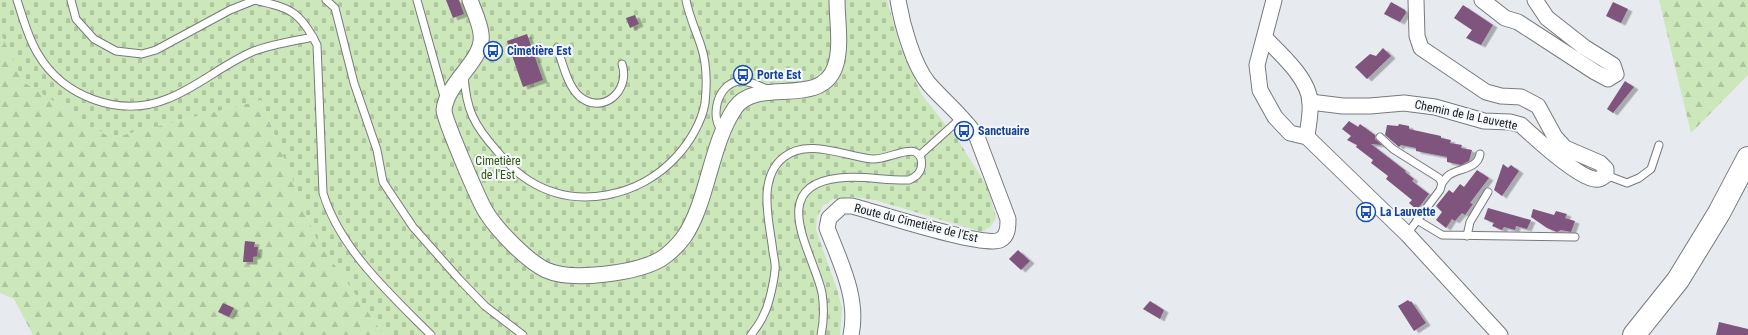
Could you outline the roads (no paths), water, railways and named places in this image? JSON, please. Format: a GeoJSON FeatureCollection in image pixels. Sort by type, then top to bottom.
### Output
{"type":"FeatureCollection","features":[{"type":"Feature","properties":{"kind":"main road"},"geometry":{"type":"LineString","coordinates":[[1634,335],[1678,280],[1719,213],[1748,158]]}},
{"type":"Feature","properties":{"kind":"street"},"geometry":{"type":"LineString","coordinates":[[470,0],[482,35],[477,53],[450,90],[444,113],[487,214],[529,259],[546,270],[569,276],[593,276],[641,267],[661,259],[675,248],[685,235],[693,219],[723,132],[735,107],[743,100],[752,96],[772,92],[796,92],[813,88],[828,78],[835,67],[838,49],[837,0]]}},
{"type":"Feature","properties":{"kind":"street","name":"Route du Cimetière de l'Est"},"geometry":{"type":"LineString","coordinates":[[851,335],[851,298],[828,228],[829,218],[842,206],[852,206],[968,238],[992,242],[1001,240],[1008,231],[1008,219],[977,137],[962,117],[928,82],[914,55],[906,32],[898,0]]}},
{"type":"Feature","properties":{"kind":"street"},"geometry":{"type":"LineString","coordinates":[[1274,0],[1257,65],[1260,90],[1275,117],[1290,132],[1307,137],[1407,234],[1500,335]]}},
{"type":"Feature","properties":{"kind":"street"},"geometry":{"type":"LineString","coordinates":[[1416,0],[1417,36],[1421,48],[1486,92],[1500,96],[1520,97],[1538,106],[1555,137],[1565,148],[1600,163],[1606,169],[1606,176]]}},
{"type":"Feature","properties":{"kind":"street"},"geometry":{"type":"LineString","coordinates":[[1482,0],[1505,18],[1518,22],[1595,72],[1608,79],[1616,74],[1613,65],[1584,47],[1547,18],[1535,0]]}},
{"type":"Feature","properties":{"kind":"street"},"geometry":{"type":"LineString","coordinates":[[1265,38],[1303,82],[1310,102],[1307,137]]}},
{"type":"Feature","properties":{"kind":"street","name":"Chemin de la Lauvette"},"geometry":{"type":"LineString","coordinates":[[1310,102],[1342,106],[1370,106],[1404,102],[1435,107],[1484,121],[1510,122],[1521,125],[1575,169],[1594,179],[1601,179],[1606,176]]}},
{"type":"Feature","properties":{"kind":"lane"},"geometry":{"type":"LineString","coordinates":[[17,0],[37,54],[54,75],[65,86],[81,95],[97,102],[113,105],[142,105],[165,100],[254,51],[313,38]]}},
{"type":"Feature","properties":{"kind":"lane"},"geometry":{"type":"LineString","coordinates":[[71,0],[76,19],[90,35],[108,48],[131,54],[142,54],[156,50],[223,13],[255,0],[283,6],[299,17],[309,27],[317,45],[323,193],[328,209],[369,272],[431,335]]}},
{"type":"Feature","properties":{"kind":"lane"},"geometry":{"type":"LineString","coordinates":[[326,0],[334,8],[354,83],[377,150],[383,182],[413,227],[459,279],[485,306],[523,335]]}},
{"type":"Feature","properties":{"kind":"lane"},"geometry":{"type":"LineString","coordinates":[[417,0],[446,102]]}},
{"type":"Feature","properties":{"kind":"lane"},"geometry":{"type":"LineString","coordinates":[[464,71],[465,90],[470,114],[487,140],[517,173],[529,181],[560,194],[591,197],[612,195],[650,180],[673,160],[691,137],[704,105],[706,76],[705,60],[686,0]]}},
{"type":"Feature","properties":{"kind":"lane"},"geometry":{"type":"LineString","coordinates":[[558,48],[573,89],[579,96],[592,103],[609,100],[620,90],[624,74],[622,64]]}},
{"type":"Feature","properties":{"kind":"lane"},"geometry":{"type":"LineString","coordinates":[[723,132],[718,127],[716,120],[716,108],[720,96],[728,86],[738,81],[746,82],[772,92]]}},
{"type":"Feature","properties":{"kind":"lane"},"geometry":{"type":"LineString","coordinates":[[920,155],[962,117]]}},
{"type":"Feature","properties":{"kind":"lane"},"geometry":{"type":"LineString","coordinates":[[1380,137],[1393,149],[1439,178],[1442,183]]}},
{"type":"Feature","properties":{"kind":"lane"},"geometry":{"type":"LineString","coordinates":[[1606,176],[1627,183],[1639,178],[1651,169],[1660,145]]}},
{"type":"Feature","properties":{"kind":"lane"},"geometry":{"type":"LineString","coordinates":[[751,335],[765,313],[775,269],[767,194],[769,180],[782,158],[792,151],[812,148],[873,159],[886,158],[909,150],[920,155]]}},
{"type":"Feature","properties":{"kind":"lane"},"geometry":{"type":"LineString","coordinates":[[1407,234],[1440,190],[1442,183],[1449,176],[1475,164],[1480,160],[1480,154]]}},
{"type":"Feature","properties":{"kind":"lane"},"geometry":{"type":"LineString","coordinates":[[821,335],[824,306],[822,291],[798,221],[798,209],[802,198],[809,189],[824,181],[839,178],[858,177],[909,180],[917,175],[922,167],[920,155]]}},
{"type":"Feature","properties":{"kind":"lane"},"geometry":{"type":"LineString","coordinates":[[1467,236],[1470,222],[1488,192]]}},
{"type":"Feature","properties":{"kind":"lane"},"geometry":{"type":"LineString","coordinates":[[1418,220],[1442,235],[1575,237]]}},
{"type":"Feature","properties":{"kind":"place","name":"Cimetière Est"},"geometry":{"type":"Point","coordinates":[493,51]}},
{"type":"Feature","properties":{"kind":"place","name":"Porte Est"},"geometry":{"type":"Point","coordinates":[743,75]}},
{"type":"Feature","properties":{"kind":"place","name":"Sanctuaire"},"geometry":{"type":"Point","coordinates":[964,131]}},
{"type":"Feature","properties":{"kind":"place","name":"La Lauvette"},"geometry":{"type":"Point","coordinates":[1366,212]}},
{"type":"Feature","properties":{"kind":"park label","name":"Cimetière de l'Est"},"geometry":{"type":"Point","coordinates":[498,168]}}]}
